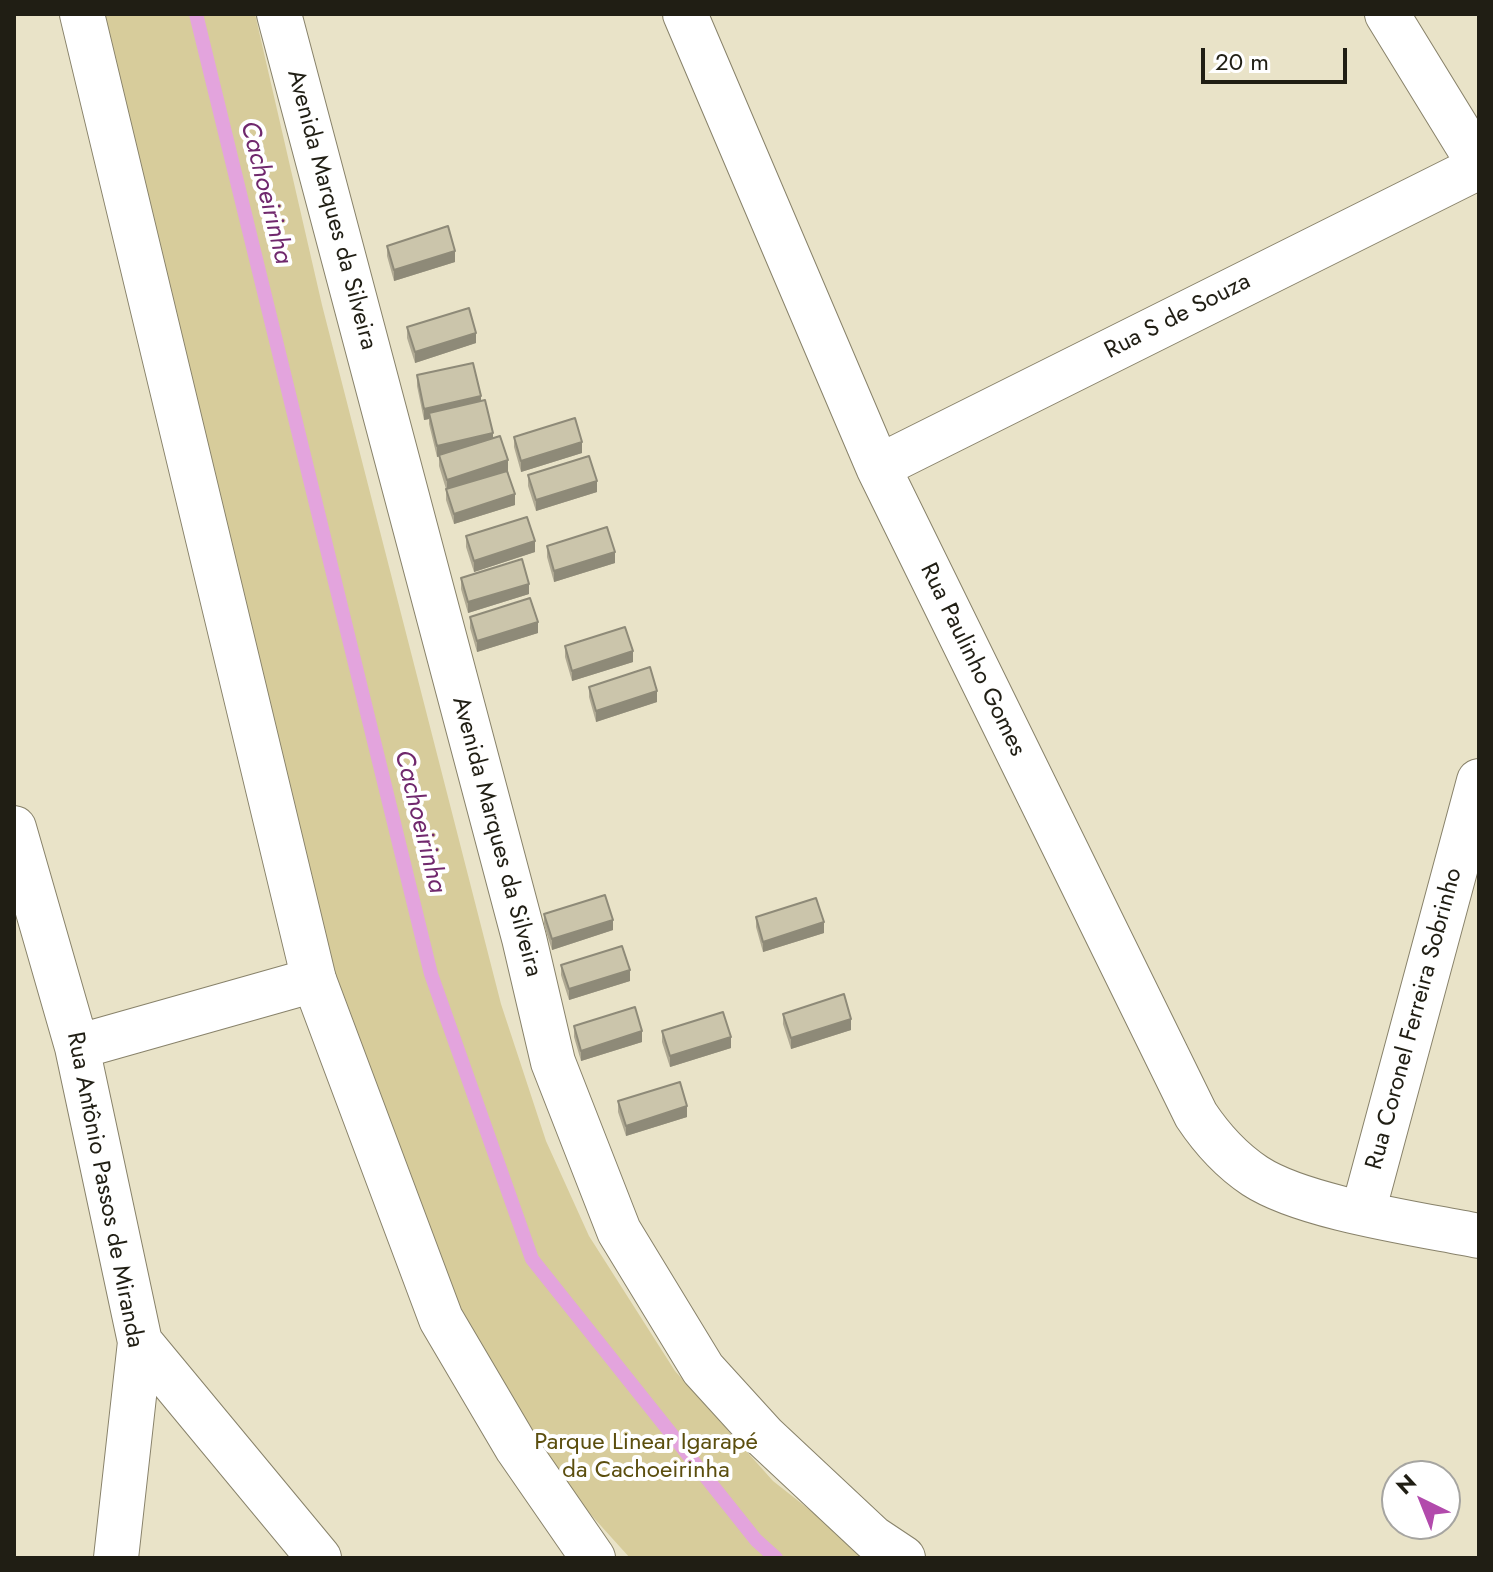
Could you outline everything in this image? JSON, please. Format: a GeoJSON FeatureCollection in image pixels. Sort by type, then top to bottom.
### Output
{"type":"FeatureCollection","features":[{"type":"Feature","properties":{"kind":"street"},"geometry":{"type":"LineString","coordinates":[[82,14],[314,980],[441,1319],[517,1448],[593,1558]]}},
{"type":"Feature","properties":{"kind":"street","name":"Avenida Marques da Silveira"},"geometry":{"type":"LineString","coordinates":[[279,14],[524,938],[553,1062],[619,1231],[703,1369],[764,1436],[873,1538],[903,1558]]}},
{"type":"Feature","properties":{"kind":"street","name":"Rua Paulinho Gomes"},"geometry":{"type":"LineString","coordinates":[[685,14],[878,467],[1196,1115],[1227,1154],[1257,1177],[1295,1195],[1479,1236]]}},
{"type":"Feature","properties":{"kind":"street"},"geometry":{"type":"LineString","coordinates":[[1387,14],[1479,165]]}},
{"type":"Feature","properties":{"kind":"street","name":"Rua S de Souza"},"geometry":{"type":"LineString","coordinates":[[878,467],[1479,165]]}},
{"type":"Feature","properties":{"kind":"street","name":"Rua Coronel Ferreira Sobrinho"},"geometry":{"type":"LineString","coordinates":[[1363,1212],[1479,781]]}},
{"type":"Feature","properties":{"kind":"street","name":"Rua Antônio Passos de Miranda"},"geometry":{"type":"LineString","coordinates":[[14,828],[77,1047],[140,1342],[116,1558]]}},
{"type":"Feature","properties":{"kind":"street"},"geometry":{"type":"LineString","coordinates":[[77,1047],[314,980]]}},
{"type":"Feature","properties":{"kind":"street"},"geometry":{"type":"LineString","coordinates":[[140,1342],[319,1558]]}},
{"type":"Feature","properties":{"kind":"green space","name":"Parque Linear Igarapé da Cachoeirinha"},"geometry":{"type":"Polygon","coordinates":[[[98,14],[255,14],[322,305],[501,1004],[546,1141],[589,1236],[675,1371],[773,1481],[871,1558],[630,1558],[564,1485],[453,1305],[363,1073],[309,876],[98,14]]]}},
{"type":"Feature","properties":{"kind":"building"},"geometry":{"type":"Polygon","coordinates":[[[448,226],[455,251],[394,270],[387,246],[448,226]]]}},
{"type":"Feature","properties":{"kind":"building"},"geometry":{"type":"Polygon","coordinates":[[[469,308],[476,333],[415,352],[407,327],[469,308]]]}},
{"type":"Feature","properties":{"kind":"building"},"geometry":{"type":"Polygon","coordinates":[[[473,363],[481,396],[424,409],[417,375],[473,363]]]}},
{"type":"Feature","properties":{"kind":"building"},"geometry":{"type":"Polygon","coordinates":[[[485,400],[493,433],[437,446],[429,413],[485,400]]]}},
{"type":"Feature","properties":{"kind":"building"},"geometry":{"type":"Polygon","coordinates":[[[575,418],[582,442],[521,461],[514,437],[575,418]]]}},
{"type":"Feature","properties":{"kind":"building"},"geometry":{"type":"Polygon","coordinates":[[[500,436],[508,460],[447,480],[439,455],[500,436]]]}},
{"type":"Feature","properties":{"kind":"building"},"geometry":{"type":"Polygon","coordinates":[[[589,456],[597,481],[536,500],[528,475],[589,456]]]}},
{"type":"Feature","properties":{"kind":"building"},"geometry":{"type":"Polygon","coordinates":[[[507,471],[515,494],[454,514],[446,489],[507,471]]]}},
{"type":"Feature","properties":{"kind":"building"},"geometry":{"type":"Polygon","coordinates":[[[527,517],[535,541],[474,561],[466,536],[527,517]]]}},
{"type":"Feature","properties":{"kind":"building"},"geometry":{"type":"Polygon","coordinates":[[[607,527],[615,552],[554,571],[547,546],[607,527]]]}},
{"type":"Feature","properties":{"kind":"building"},"geometry":{"type":"Polygon","coordinates":[[[522,559],[529,584],[468,602],[461,578],[522,559]]]}},
{"type":"Feature","properties":{"kind":"building"},"geometry":{"type":"Polygon","coordinates":[[[530,598],[538,622],[477,641],[470,617],[530,598]]]}},
{"type":"Feature","properties":{"kind":"building"},"geometry":{"type":"Polygon","coordinates":[[[625,627],[633,651],[572,671],[565,646],[625,627]]]}},
{"type":"Feature","properties":{"kind":"building"},"geometry":{"type":"Polygon","coordinates":[[[650,667],[657,691],[596,711],[589,687],[650,667]]]}},
{"type":"Feature","properties":{"kind":"building"},"geometry":{"type":"Polygon","coordinates":[[[605,895],[613,920],[552,939],[544,914],[605,895]]]}},
{"type":"Feature","properties":{"kind":"building"},"geometry":{"type":"Polygon","coordinates":[[[816,898],[824,922],[763,942],[756,917],[816,898]]]}},
{"type":"Feature","properties":{"kind":"building"},"geometry":{"type":"Polygon","coordinates":[[[622,946],[630,970],[569,989],[561,965],[622,946]]]}},
{"type":"Feature","properties":{"kind":"building"},"geometry":{"type":"Polygon","coordinates":[[[844,994],[851,1019],[791,1038],[783,1014],[844,994]]]}},
{"type":"Feature","properties":{"kind":"building"},"geometry":{"type":"Polygon","coordinates":[[[635,1007],[642,1031],[581,1051],[574,1026],[635,1007]]]}},
{"type":"Feature","properties":{"kind":"building"},"geometry":{"type":"Polygon","coordinates":[[[723,1012],[731,1037],[670,1056],[662,1031],[723,1012]]]}},
{"type":"Feature","properties":{"kind":"building"},"geometry":{"type":"Polygon","coordinates":[[[680,1082],[687,1106],[626,1126],[618,1101],[680,1082]]]}},
{"type":"Feature","properties":{"kind":"waterway","name":"Cachoeirinha"},"geometry":{"type":"LineString","coordinates":[[196,14],[431,974],[532,1259],[756,1540],[776,1558]]}}]}
